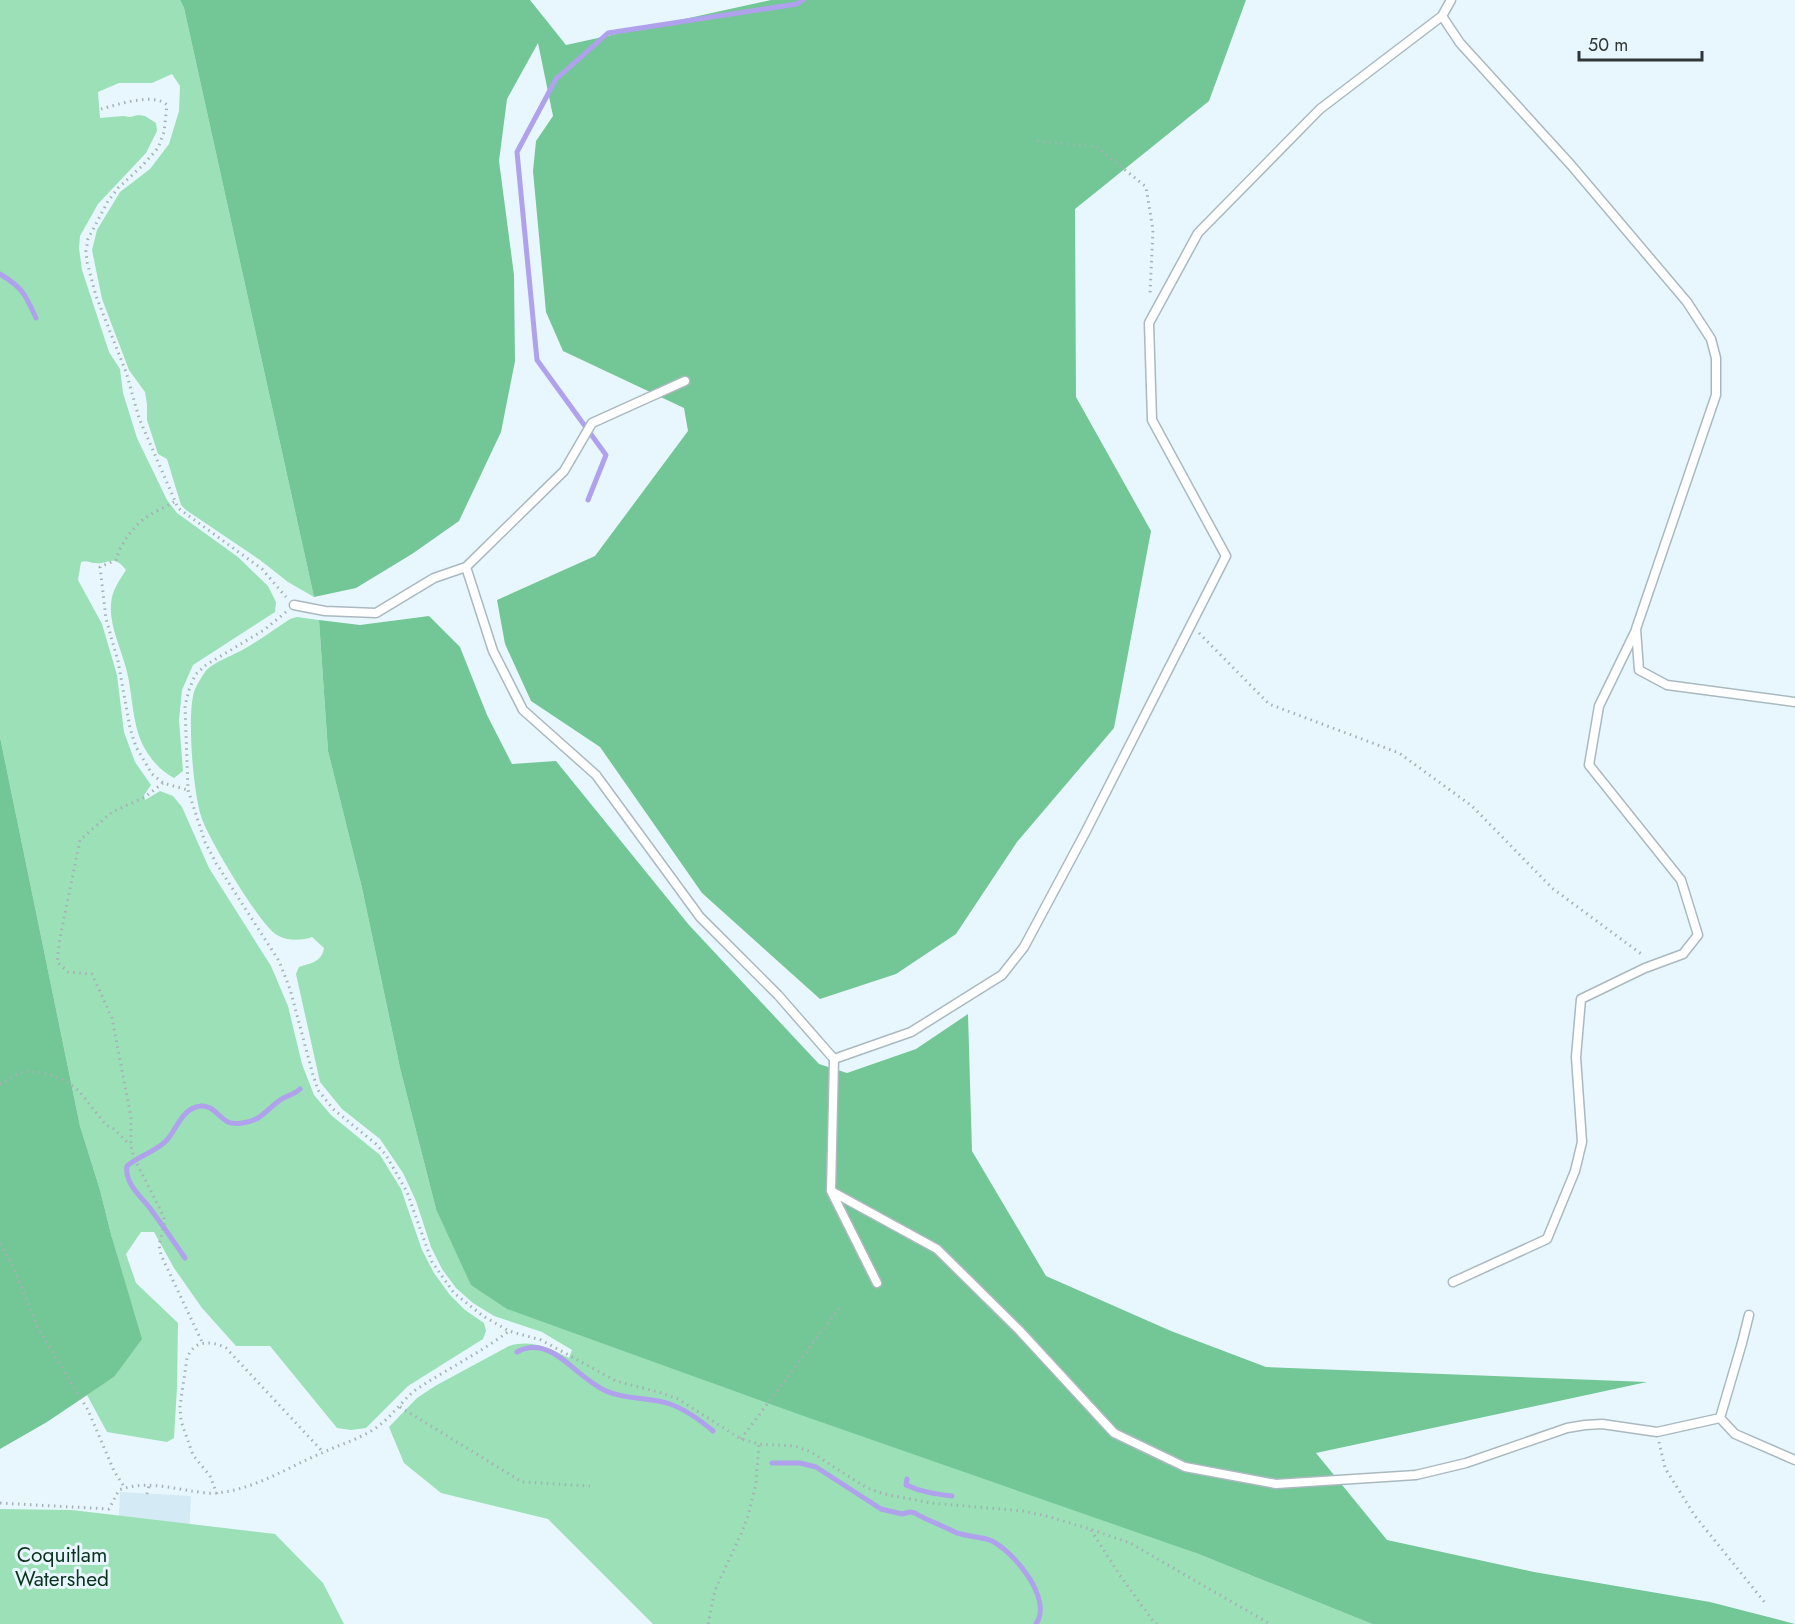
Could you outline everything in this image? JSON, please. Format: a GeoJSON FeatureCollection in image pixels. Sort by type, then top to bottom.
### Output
{"type":"FeatureCollection","features":[{"type":"Feature","properties":{"kind":"lane"},"geometry":{"type":"LineString","coordinates":[[834,1059],[911,1032],[1002,975],[1024,947],[1085,833],[1226,556],[1152,420],[1149,323],[1198,233],[1320,109],[1442,16],[1451,0]]}},
{"type":"Feature","properties":{"kind":"lane"},"geometry":{"type":"LineString","coordinates":[[1442,16],[1460,43],[1571,165],[1687,302],[1711,339],[1716,358],[1716,395],[1636,629],[1599,706],[1590,765],[1681,879],[1698,935],[1683,954],[1655,964],[1581,999],[1576,1057],[1582,1142],[1575,1171],[1547,1239],[1453,1282]]}},
{"type":"Feature","properties":{"kind":"lane"},"geometry":{"type":"LineString","coordinates":[[294,605],[325,611],[376,613],[434,578],[466,567],[564,471],[592,423],[685,381]]}},
{"type":"Feature","properties":{"kind":"lane"},"geometry":{"type":"LineString","coordinates":[[466,567],[493,651],[523,710],[596,774],[700,917],[778,995],[834,1059],[831,1191],[877,1283]]}},
{"type":"Feature","properties":{"kind":"lane"},"geometry":{"type":"LineString","coordinates":[[1636,629],[1640,670],[1666,685],[1795,702]]}},
{"type":"Feature","properties":{"kind":"lane"},"geometry":{"type":"LineString","coordinates":[[831,1191],[937,1249],[1019,1330],[1114,1433],[1185,1467],[1276,1484],[1416,1475],[1466,1463],[1567,1428],[1602,1424],[1657,1432],[1720,1418]]}},
{"type":"Feature","properties":{"kind":"lane"},"geometry":{"type":"LineString","coordinates":[[1720,1418],[1749,1315]]}},
{"type":"Feature","properties":{"kind":"lane"},"geometry":{"type":"LineString","coordinates":[[1720,1418],[1735,1434],[1795,1460]]}},
{"type":"Feature","properties":{"kind":"path"},"geometry":{"type":"LineString","coordinates":[[100,109],[146,99],[157,99],[167,105],[164,132],[158,148],[108,201],[88,239],[86,250],[96,296],[126,372],[140,418],[174,502],[183,512],[262,569],[294,605],[281,618],[206,665],[195,675],[185,706],[189,790],[210,852],[279,961],[290,989],[318,1090],[333,1109],[386,1155],[406,1192],[432,1262],[448,1286],[467,1305],[509,1331],[541,1340],[616,1381],[678,1399],[741,1439],[759,1444],[795,1446],[812,1452],[867,1488],[892,1496],[931,1503],[1023,1511],[1090,1529],[1139,1548],[1270,1624]]}},
{"type":"Feature","properties":{"kind":"path"},"geometry":{"type":"LineString","coordinates":[[1037,141],[1097,147],[1146,187],[1153,230],[1150,300]]}},
{"type":"Feature","properties":{"kind":"path"},"geometry":{"type":"LineString","coordinates":[[174,502],[144,519],[118,551],[116,560],[100,567],[106,619],[118,661],[130,728],[136,747],[152,774],[163,783],[189,790]]}},
{"type":"Feature","properties":{"kind":"path"},"geometry":{"type":"LineString","coordinates":[[1191,625],[1269,704],[1399,753],[1472,806],[1552,888],[1655,964]]}},
{"type":"Feature","properties":{"kind":"path"},"geometry":{"type":"LineString","coordinates":[[163,783],[146,798],[111,812],[80,840],[57,962],[68,972],[92,974],[112,1018],[131,1117],[131,1146],[134,1158],[164,1215],[165,1222],[159,1245],[161,1255],[203,1344]]}},
{"type":"Feature","properties":{"kind":"path"},"geometry":{"type":"LineString","coordinates":[[0,1084],[28,1071],[49,1074],[69,1083],[79,1091],[106,1125],[114,1129],[131,1146]]}},
{"type":"Feature","properties":{"kind":"path"},"geometry":{"type":"LineString","coordinates":[[0,1244],[13,1266],[38,1328],[88,1410],[114,1471],[125,1488]]}},
{"type":"Feature","properties":{"kind":"path"},"geometry":{"type":"LineString","coordinates":[[741,1439],[839,1308]]}},
{"type":"Feature","properties":{"kind":"path"},"geometry":{"type":"LineString","coordinates":[[0,1503],[109,1509],[119,1490],[125,1488],[148,1486],[217,1494],[266,1481],[323,1452],[368,1433],[400,1407],[413,1392],[509,1331]]}},
{"type":"Feature","properties":{"kind":"path"},"geometry":{"type":"LineString","coordinates":[[217,1494],[210,1476],[193,1455],[181,1421],[180,1406],[187,1358],[189,1351],[194,1347],[217,1343],[226,1348],[323,1452]]}},
{"type":"Feature","properties":{"kind":"path"},"geometry":{"type":"LineString","coordinates":[[400,1407],[522,1482],[590,1486]]}},
{"type":"Feature","properties":{"kind":"path"},"geometry":{"type":"LineString","coordinates":[[1657,1432],[1665,1468],[1695,1516],[1766,1604]]}},
{"type":"Feature","properties":{"kind":"path"},"geometry":{"type":"LineString","coordinates":[[708,1624],[715,1590],[748,1516],[756,1484],[759,1444]]}},
{"type":"Feature","properties":{"kind":"path"},"geometry":{"type":"LineString","coordinates":[[147,1494],[148,1486]]}},
{"type":"Feature","properties":{"kind":"path"},"geometry":{"type":"LineString","coordinates":[[1090,1529],[1119,1574],[1157,1624]]}},
{"type":"Feature","properties":{"kind":"shaded area"},"geometry":{"type":"Polygon","coordinates":[[[120,1492],[191,1496],[189,1538],[118,1534],[120,1492]]]}},
{"type":"Feature","properties":{"kind":"green space"},"geometry":{"type":"Polygon","coordinates":[[[0,0],[180,0],[184,8],[314,597],[288,582],[181,505],[167,459],[158,454],[147,420],[145,392],[129,370],[102,299],[92,250],[97,230],[120,192],[150,169],[169,144],[179,111],[180,86],[172,74],[152,83],[119,83],[98,92],[100,118],[145,116],[156,123],[157,131],[146,153],[98,204],[80,236],[82,270],[109,352],[120,369],[123,393],[137,438],[167,500],[177,513],[238,557],[268,586],[276,602],[275,612],[193,665],[182,690],[179,720],[183,771],[174,778],[154,762],[145,749],[135,721],[127,672],[111,612],[113,594],[126,570],[114,561],[100,563],[83,561],[78,580],[102,624],[117,675],[124,732],[135,762],[151,785],[144,795],[145,800],[160,791],[173,796],[182,807],[209,868],[271,966],[288,1006],[302,1064],[314,1095],[331,1115],[380,1155],[401,1189],[422,1250],[434,1273],[450,1295],[465,1310],[484,1323],[486,1331],[483,1339],[408,1386],[366,1428],[351,1430],[337,1428],[270,1346],[236,1346],[202,1308],[174,1268],[154,1232],[141,1232],[126,1254],[136,1283],[178,1323],[174,1438],[167,1442],[107,1432],[87,1395],[114,1377],[112,1238],[80,1126],[0,737],[0,0]]]}},
{"type":"Feature","properties":{"kind":"green space"},"geometry":{"type":"Polygon","coordinates":[[[180,0],[530,0],[566,45],[771,0],[1246,0],[1209,101],[1075,209],[1076,397],[1151,531],[1114,728],[1017,842],[956,934],[896,974],[820,999],[702,893],[600,747],[531,701],[505,644],[497,600],[595,556],[688,431],[684,408],[563,351],[546,312],[533,171],[536,141],[553,116],[538,43],[507,99],[499,161],[514,275],[515,361],[501,432],[459,521],[412,554],[356,588],[314,597],[184,8],[180,0]]]}},
{"type":"Feature","properties":{"kind":"green space"},"geometry":{"type":"Polygon","coordinates":[[[429,616],[460,647],[487,715],[512,764],[556,761],[689,925],[819,1064],[847,1073],[916,1049],[968,1014],[972,1151],[1046,1276],[1171,1331],[1266,1367],[1647,1382],[1316,1453],[1387,1540],[1534,1572],[1710,1602],[1795,1624],[1372,1624],[1196,1553],[798,1414],[507,1309],[471,1285],[436,1209],[400,1068],[362,888],[328,751],[319,620],[360,625],[429,616]]]}},
{"type":"Feature","properties":{"kind":"green space"},"geometry":{"type":"Polygon","coordinates":[[[297,617],[319,620],[328,751],[362,888],[400,1068],[436,1209],[1196,1553],[1372,1624],[653,1624],[548,1519],[441,1493],[404,1463],[389,1427],[417,1398],[509,1346],[533,1344],[569,1358],[572,1350],[542,1332],[494,1316],[473,1303],[456,1288],[442,1269],[431,1247],[416,1201],[403,1173],[380,1139],[342,1109],[320,1082],[296,974],[299,967],[318,959],[324,948],[312,937],[299,940],[285,938],[269,928],[235,880],[201,816],[191,735],[192,703],[196,687],[212,665],[250,646],[290,619],[297,617]]]}},
{"type":"Feature","properties":{"kind":"green space"},"geometry":{"type":"Polygon","coordinates":[[[0,737],[80,1126],[142,1339],[114,1377],[47,1422],[0,1449],[0,737]]]}},
{"type":"Feature","properties":{"kind":"green space","name":"Coquitlam Watershed"},"geometry":{"type":"Polygon","coordinates":[[[0,1509],[72,1510],[275,1534],[323,1583],[344,1624],[0,1624],[0,1509]]]}},
{"type":"Feature","properties":{"kind":"waterway"},"geometry":{"type":"LineString","coordinates":[[588,500],[606,455],[537,360],[517,152],[556,79],[608,33],[797,4],[803,0]]}},
{"type":"Feature","properties":{"kind":"waterway"},"geometry":{"type":"LineString","coordinates":[[0,274],[14,283],[22,292],[36,318]]}},
{"type":"Feature","properties":{"kind":"waterway"},"geometry":{"type":"LineString","coordinates":[[185,1258],[131,1185],[127,1166],[162,1145],[184,1115],[194,1108],[209,1107],[228,1122],[249,1122],[300,1089]]}},
{"type":"Feature","properties":{"kind":"waterway"},"geometry":{"type":"LineString","coordinates":[[517,1352],[531,1348],[549,1351],[606,1391],[621,1396],[670,1404],[682,1409],[713,1431]]}},
{"type":"Feature","properties":{"kind":"waterway"},"geometry":{"type":"LineString","coordinates":[[772,1463],[800,1463],[816,1467],[881,1509],[902,1514],[915,1513],[957,1533],[992,1541],[1021,1566],[1036,1590],[1040,1602],[1040,1614],[1036,1624]]}},
{"type":"Feature","properties":{"kind":"waterway"},"geometry":{"type":"LineString","coordinates":[[907,1479],[906,1485],[952,1496]]}}]}
